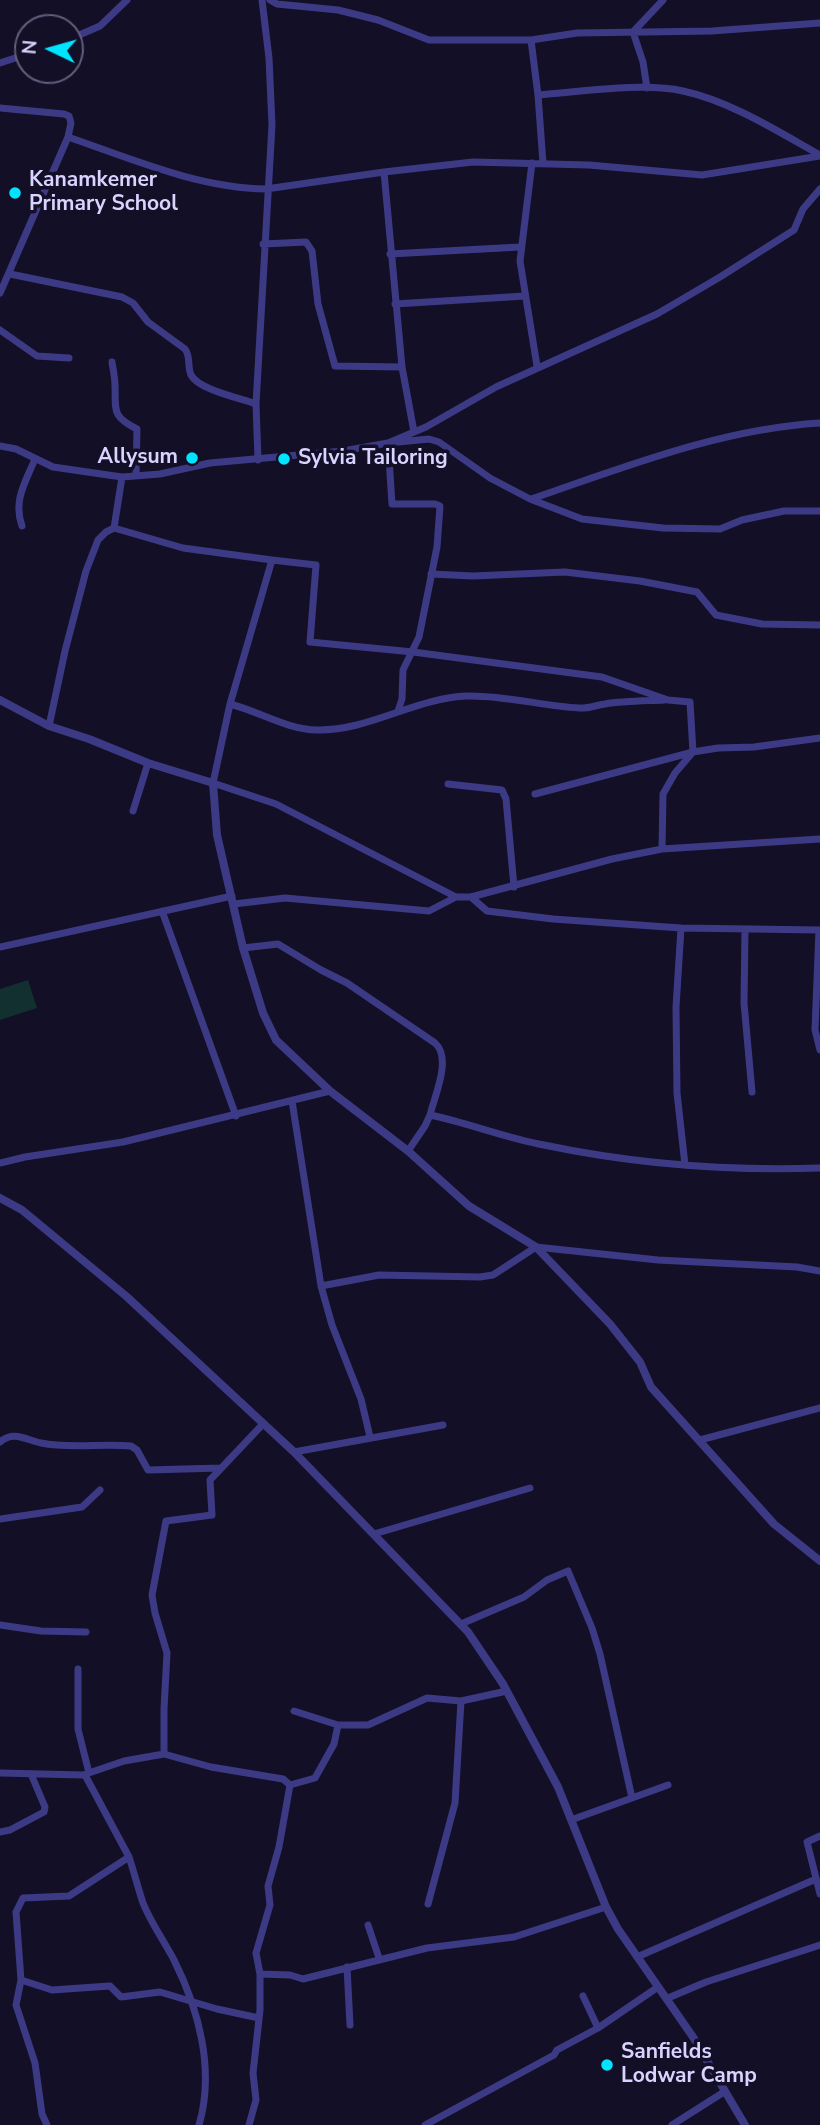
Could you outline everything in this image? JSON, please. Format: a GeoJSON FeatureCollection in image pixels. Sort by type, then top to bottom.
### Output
{"type":"FeatureCollection","features":[{"type":"Feature","properties":{"kind":"street"},"geometry":{"type":"LineString","coordinates":[[84,33],[100,26],[127,0]]}},
{"type":"Feature","properties":{"kind":"street"},"geometry":{"type":"LineString","coordinates":[[258,460],[256,404],[271,114],[269,58],[262,0]]}},
{"type":"Feature","properties":{"kind":"street"},"geometry":{"type":"LineString","coordinates":[[270,0],[277,4],[320,7],[351,13],[378,20],[429,40],[531,40],[577,33],[712,31],[820,23]]}},
{"type":"Feature","properties":{"kind":"street"},"geometry":{"type":"LineString","coordinates":[[634,32],[663,0]]}},
{"type":"Feature","properties":{"kind":"street"},"geometry":{"type":"LineString","coordinates":[[634,32],[647,88]]}},
{"type":"Feature","properties":{"kind":"street"},"geometry":{"type":"LineString","coordinates":[[531,40],[543,163]]}},
{"type":"Feature","properties":{"kind":"street"},"geometry":{"type":"LineString","coordinates":[[538,96],[647,88],[681,90],[719,103],[820,155]]}},
{"type":"Feature","properties":{"kind":"street"},"geometry":{"type":"LineString","coordinates":[[0,108],[67,114],[72,123],[0,293]]}},
{"type":"Feature","properties":{"kind":"street"},"geometry":{"type":"LineString","coordinates":[[68,137],[214,184],[266,189],[473,162],[589,164],[702,175],[820,155]]}},
{"type":"Feature","properties":{"kind":"street"},"geometry":{"type":"LineString","coordinates":[[531,163],[529,198],[520,247],[520,272],[537,366]]}},
{"type":"Feature","properties":{"kind":"street"},"geometry":{"type":"LineString","coordinates":[[384,172],[402,367],[414,432]]}},
{"type":"Feature","properties":{"kind":"street"},"geometry":{"type":"LineString","coordinates":[[388,443],[426,428],[537,366],[657,314],[794,230],[803,209],[820,189]]}},
{"type":"Feature","properties":{"kind":"street"},"geometry":{"type":"LineString","coordinates":[[263,244],[306,242],[312,251],[318,304],[335,366],[402,367]]}},
{"type":"Feature","properties":{"kind":"street"},"geometry":{"type":"LineString","coordinates":[[390,254],[520,247]]}},
{"type":"Feature","properties":{"kind":"street"},"geometry":{"type":"LineString","coordinates":[[10,274],[122,297],[133,303],[148,322],[185,349],[189,354],[191,376],[201,386],[256,404]]}},
{"type":"Feature","properties":{"kind":"street"},"geometry":{"type":"LineString","coordinates":[[395,304],[525,296]]}},
{"type":"Feature","properties":{"kind":"street"},"geometry":{"type":"LineString","coordinates":[[0,330],[37,356],[69,358]]}},
{"type":"Feature","properties":{"kind":"street"},"geometry":{"type":"LineString","coordinates":[[112,362],[116,385],[114,405],[124,422],[137,429],[136,477]]}},
{"type":"Feature","properties":{"kind":"street"},"geometry":{"type":"LineString","coordinates":[[530,499],[701,442],[783,425],[820,423]]}},
{"type":"Feature","properties":{"kind":"street"},"geometry":{"type":"LineString","coordinates":[[0,446],[16,449],[53,467],[136,477],[183,471],[210,463],[343,451],[429,439],[439,442],[489,478],[530,499],[582,519],[663,528],[720,529],[742,520],[785,511],[820,511]]}},
{"type":"Feature","properties":{"kind":"street"},"geometry":{"type":"LineString","coordinates":[[388,443],[391,504],[440,506],[437,547],[419,637],[403,670],[402,699],[398,711]]}},
{"type":"Feature","properties":{"kind":"street"},"geometry":{"type":"LineString","coordinates":[[22,526],[17,512],[35,459]]}},
{"type":"Feature","properties":{"kind":"street"},"geometry":{"type":"LineString","coordinates":[[114,528],[122,477]]}},
{"type":"Feature","properties":{"kind":"street"},"geometry":{"type":"LineString","coordinates":[[49,726],[86,571],[98,540],[114,528],[183,548],[316,565],[310,642],[413,652],[602,677],[668,700]]}},
{"type":"Feature","properties":{"kind":"street"},"geometry":{"type":"LineString","coordinates":[[272,560],[230,704],[213,783],[217,835],[243,948],[264,1013],[276,1040],[330,1091],[408,1151],[469,1206],[536,1247],[610,1324],[640,1362],[651,1387],[774,1524],[820,1561]]}},
{"type":"Feature","properties":{"kind":"street"},"geometry":{"type":"LineString","coordinates":[[431,573],[473,576],[565,572],[640,580],[697,592],[716,615],[762,624],[820,625]]}},
{"type":"Feature","properties":{"kind":"street"},"geometry":{"type":"LineString","coordinates":[[230,704],[315,730],[360,725],[398,711],[467,696],[585,708],[668,700],[690,702],[693,752],[675,773],[663,794],[662,849]]}},
{"type":"Feature","properties":{"kind":"street"},"geometry":{"type":"LineString","coordinates":[[0,700],[49,726],[148,763],[276,804],[456,897],[471,897],[514,887],[612,859],[662,849],[820,839]]}},
{"type":"Feature","properties":{"kind":"street"},"geometry":{"type":"LineString","coordinates":[[535,794],[693,752],[820,738]]}},
{"type":"Feature","properties":{"kind":"street"},"geometry":{"type":"LineString","coordinates":[[133,811],[148,763]]}},
{"type":"Feature","properties":{"kind":"street"},"geometry":{"type":"LineString","coordinates":[[449,784],[502,790],[506,799],[514,887]]}},
{"type":"Feature","properties":{"kind":"street"},"geometry":{"type":"LineString","coordinates":[[0,947],[162,911],[233,900],[285,898],[429,911],[456,897]]}},
{"type":"Feature","properties":{"kind":"street"},"geometry":{"type":"LineString","coordinates":[[471,897],[487,911],[681,928],[820,930],[815,1030],[820,1050]]}},
{"type":"Feature","properties":{"kind":"street"},"geometry":{"type":"LineString","coordinates":[[162,911],[236,1116]]}},
{"type":"Feature","properties":{"kind":"street"},"geometry":{"type":"LineString","coordinates":[[681,928],[676,1007],[677,1093],[685,1165]]}},
{"type":"Feature","properties":{"kind":"street"},"geometry":{"type":"LineString","coordinates":[[745,930],[744,1003],[752,1093]]}},
{"type":"Feature","properties":{"kind":"street"},"geometry":{"type":"LineString","coordinates":[[243,948],[278,944],[347,983],[442,1049],[443,1059],[430,1115],[408,1151]]}},
{"type":"Feature","properties":{"kind":"street"},"geometry":{"type":"LineString","coordinates":[[0,1163],[123,1142],[330,1091]]}},
{"type":"Feature","properties":{"kind":"street"},"geometry":{"type":"LineString","coordinates":[[292,1101],[321,1286],[332,1325],[361,1399],[370,1437]]}},
{"type":"Feature","properties":{"kind":"street"},"geometry":{"type":"LineString","coordinates":[[430,1115],[544,1146],[606,1156],[728,1168],[820,1168]]}},
{"type":"Feature","properties":{"kind":"street"},"geometry":{"type":"LineString","coordinates":[[0,1198],[22,1210],[127,1297],[293,1452],[461,1624],[507,1691],[558,1787],[606,1907],[618,1929],[668,1998],[744,2125]]}},
{"type":"Feature","properties":{"kind":"street"},"geometry":{"type":"LineString","coordinates":[[321,1286],[379,1276],[493,1275],[536,1247],[658,1260],[797,1267],[820,1271]]}},
{"type":"Feature","properties":{"kind":"street"},"geometry":{"type":"LineString","coordinates":[[700,1440],[820,1408]]}},
{"type":"Feature","properties":{"kind":"street"},"geometry":{"type":"LineString","coordinates":[[164,1754],[167,1653],[152,1595],[166,1521],[212,1515],[210,1480],[263,1424]]}},
{"type":"Feature","properties":{"kind":"street"},"geometry":{"type":"LineString","coordinates":[[293,1452],[443,1425]]}},
{"type":"Feature","properties":{"kind":"street"},"geometry":{"type":"LineString","coordinates":[[0,1442],[11,1435],[42,1443],[131,1446],[138,1450],[148,1470],[221,1468]]}},
{"type":"Feature","properties":{"kind":"street"},"geometry":{"type":"LineString","coordinates":[[374,1534],[530,1488]]}},
{"type":"Feature","properties":{"kind":"street"},"geometry":{"type":"LineString","coordinates":[[0,1518],[82,1507],[100,1490]]}},
{"type":"Feature","properties":{"kind":"street"},"geometry":{"type":"LineString","coordinates":[[461,1624],[524,1597],[547,1580],[568,1571],[600,1654],[632,1798]]}},
{"type":"Feature","properties":{"kind":"street"},"geometry":{"type":"LineString","coordinates":[[0,1625],[41,1631],[86,1632]]}},
{"type":"Feature","properties":{"kind":"street"},"geometry":{"type":"LineString","coordinates":[[78,1669],[78,1729],[87,1774],[129,1857],[144,1904],[175,1962],[191,2001],[205,2053],[206,2102],[199,2125]]}},
{"type":"Feature","properties":{"kind":"street"},"geometry":{"type":"LineString","coordinates":[[294,1712],[338,1725],[368,1725],[427,1698],[461,1701],[507,1691]]}},
{"type":"Feature","properties":{"kind":"street"},"geometry":{"type":"LineString","coordinates":[[428,1904],[455,1803],[461,1701]]}},
{"type":"Feature","properties":{"kind":"street"},"geometry":{"type":"LineString","coordinates":[[290,1785],[315,1778],[334,1744],[338,1725]]}},
{"type":"Feature","properties":{"kind":"street"},"geometry":{"type":"LineString","coordinates":[[0,1773],[87,1774],[124,1761],[164,1754],[211,1768],[283,1779],[290,1785]]}},
{"type":"Feature","properties":{"kind":"street"},"geometry":{"type":"LineString","coordinates":[[0,1832],[10,1830],[44,1812],[45,1807],[31,1774]]}},
{"type":"Feature","properties":{"kind":"street"},"geometry":{"type":"LineString","coordinates":[[249,2125],[256,2099],[253,2073],[259,2018],[260,1974],[256,1953],[270,1905],[268,1886],[279,1847],[290,1785]]}},
{"type":"Feature","properties":{"kind":"street"},"geometry":{"type":"LineString","coordinates":[[571,1819],[668,1785]]}},
{"type":"Feature","properties":{"kind":"street"},"geometry":{"type":"LineString","coordinates":[[820,1836],[807,1842],[820,1894]]}},
{"type":"Feature","properties":{"kind":"street"},"geometry":{"type":"LineString","coordinates":[[47,2125],[42,2114],[35,2063],[16,2005],[21,1980],[16,1912],[23,1898],[69,1896],[129,1857]]}},
{"type":"Feature","properties":{"kind":"street"},"geometry":{"type":"LineString","coordinates":[[637,1956],[816,1879]]}},
{"type":"Feature","properties":{"kind":"street"},"geometry":{"type":"LineString","coordinates":[[260,1974],[290,1975],[303,1979],[427,1948],[513,1937],[606,1907]]}},
{"type":"Feature","properties":{"kind":"street"},"geometry":{"type":"LineString","coordinates":[[368,1925],[379,1958]]}},
{"type":"Feature","properties":{"kind":"street"},"geometry":{"type":"LineString","coordinates":[[668,1998],[706,1982],[820,1945]]}},
{"type":"Feature","properties":{"kind":"street"},"geometry":{"type":"LineString","coordinates":[[347,1967],[351,2025]]}},
{"type":"Feature","properties":{"kind":"street"},"geometry":{"type":"LineString","coordinates":[[21,1980],[52,1990],[110,1986],[121,1997],[160,1992],[259,2018]]}},
{"type":"Feature","properties":{"kind":"street"},"geometry":{"type":"LineString","coordinates":[[425,2125],[598,2028],[658,1987]]}},
{"type":"Feature","properties":{"kind":"street"},"geometry":{"type":"LineString","coordinates":[[583,1996],[598,2028]]}},
{"type":"Feature","properties":{"kind":"street"},"geometry":{"type":"LineString","coordinates":[[672,2125],[724,2092]]}},
{"type":"Feature","properties":{"kind":"street"},"geometry":{"type":"LineString","coordinates":[[444,2116],[448,2125]]}},
{"type":"Feature","properties":{"kind":"green space"},"geometry":{"type":"Polygon","coordinates":[[[28,980],[37,1008],[0,1020],[0,989],[28,980]]]}},
{"type":"Feature","properties":{"kind":"place","name":"Kanamkemer Primary School"},"geometry":{"type":"Point","coordinates":[15,193]}},
{"type":"Feature","properties":{"kind":"place","name":"Allysum"},"geometry":{"type":"Point","coordinates":[192,458]}},
{"type":"Feature","properties":{"kind":"place","name":"Sylvia Tailoring"},"geometry":{"type":"Point","coordinates":[284,459]}},
{"type":"Feature","properties":{"kind":"place","name":"Sanfields Lodwar Camp"},"geometry":{"type":"Point","coordinates":[607,2065]}}]}
